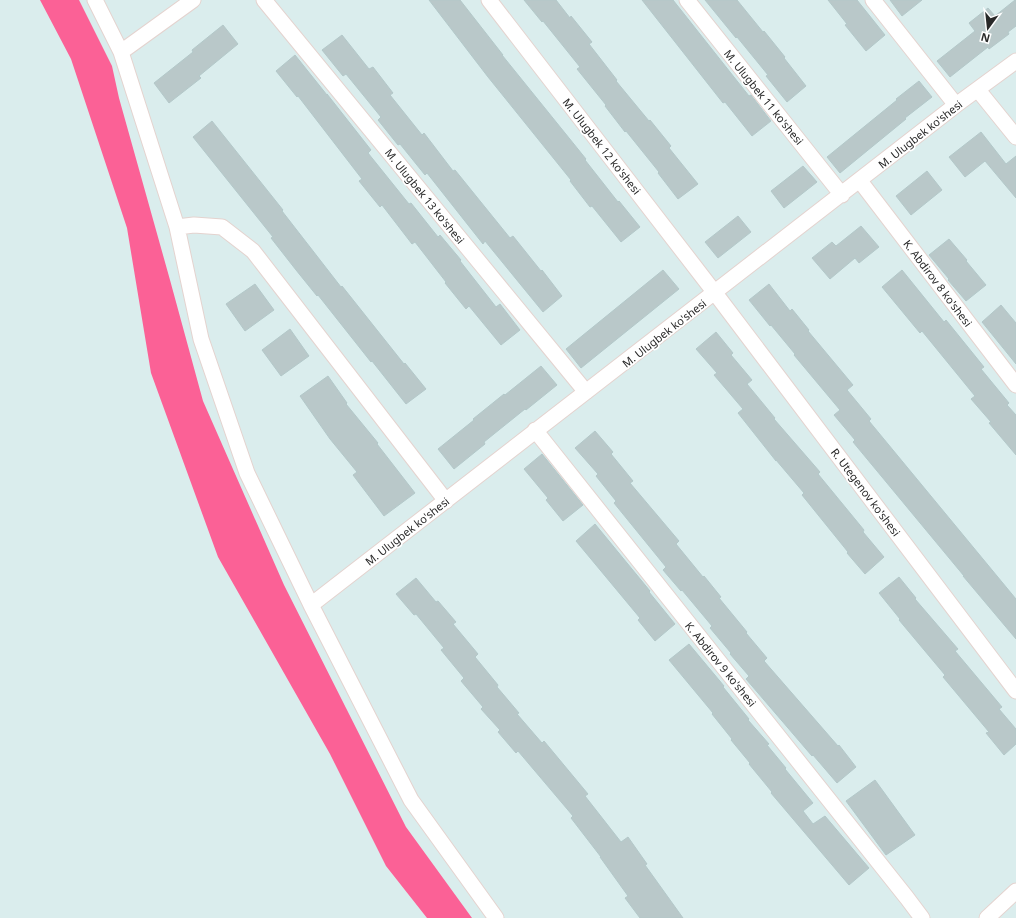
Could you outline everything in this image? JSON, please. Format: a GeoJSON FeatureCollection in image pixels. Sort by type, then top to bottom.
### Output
{"type":"FeatureCollection","features":[{"type":"Feature","properties":{"kind":"street"},"geometry":{"type":"LineString","coordinates":[[95,0],[122,52],[177,227],[202,340],[247,473],[311,605],[411,800],[496,918]]}},
{"type":"Feature","properties":{"kind":"street"},"geometry":{"type":"LineString","coordinates":[[122,52],[193,0]]}},
{"type":"Feature","properties":{"kind":"street","name":"M. Ulugbek 13 ko'shesi"},"geometry":{"type":"LineString","coordinates":[[264,0],[586,392]]}},
{"type":"Feature","properties":{"kind":"street","name":"M. Ulugbek 12 ko'shesi"},"geometry":{"type":"LineString","coordinates":[[489,0],[716,293]]}},
{"type":"Feature","properties":{"kind":"street","name":"M. Ulugbek 11 ko'shesi"},"geometry":{"type":"LineString","coordinates":[[687,0],[842,195]]}},
{"type":"Feature","properties":{"kind":"street"},"geometry":{"type":"LineString","coordinates":[[873,0],[956,106]]}},
{"type":"Feature","properties":{"kind":"street","name":"M. Ulugbek ko'shesi"},"geometry":{"type":"LineString","coordinates":[[311,605],[535,430],[716,293],[1016,60]]}},
{"type":"Feature","properties":{"kind":"street"},"geometry":{"type":"LineString","coordinates":[[978,90],[1016,137]]}},
{"type":"Feature","properties":{"kind":"street","name":"K. Abdirov 8 ko'shesi"},"geometry":{"type":"LineString","coordinates":[[860,181],[1016,384]]}},
{"type":"Feature","properties":{"kind":"street"},"geometry":{"type":"LineString","coordinates":[[177,227],[194,225],[222,227],[253,251],[446,501]]}},
{"type":"Feature","properties":{"kind":"street","name":"R. Utegenov ko'shesi"},"geometry":{"type":"LineString","coordinates":[[716,293],[1016,691]]}},
{"type":"Feature","properties":{"kind":"street","name":"K. Abdirov 9 ko'shesi"},"geometry":{"type":"LineString","coordinates":[[535,430],[908,898],[922,918]]}},
{"type":"Feature","properties":{"kind":"street"},"geometry":{"type":"LineString","coordinates":[[987,918],[1016,891]]}},
{"type":"Feature","properties":{"kind":"shaded area"},"geometry":{"type":"Polygon","coordinates":[[[40,0],[79,0],[112,66],[119,98],[203,401],[284,585],[406,827],[472,918],[427,918],[386,866],[330,754],[218,557],[151,373],[127,228],[71,59],[40,0]]]}},
{"type":"Feature","properties":{"kind":"building"},"geometry":{"type":"Polygon","coordinates":[[[429,0],[460,0],[502,55],[586,159],[585,160],[618,202],[619,201],[640,227],[621,242],[592,206],[590,207],[570,181],[571,180],[488,77],[429,0]]]}},
{"type":"Feature","properties":{"kind":"building"},"geometry":{"type":"Polygon","coordinates":[[[524,0],[556,0],[592,42],[589,44],[617,80],[616,81],[671,146],[669,148],[698,184],[678,199],[658,173],[659,172],[626,131],[625,132],[605,106],[606,105],[577,69],[580,67],[524,0]]]}},
{"type":"Feature","properties":{"kind":"building"},"geometry":{"type":"Polygon","coordinates":[[[642,0],[673,0],[749,96],[751,95],[771,121],[752,136],[725,102],[723,103],[642,0]]]}},
{"type":"Feature","properties":{"kind":"building"},"geometry":{"type":"Polygon","coordinates":[[[705,0],[737,0],[785,57],[784,58],[806,86],[787,102],[766,76],[768,75],[705,0]]]}},
{"type":"Feature","properties":{"kind":"building"},"geometry":{"type":"Polygon","coordinates":[[[828,0],[857,0],[885,35],[866,51],[845,25],[847,24],[828,0]]]}},
{"type":"Feature","properties":{"kind":"building"},"geometry":{"type":"Polygon","coordinates":[[[890,0],[922,0],[902,16],[890,0]]]}},
{"type":"Feature","properties":{"kind":"building"},"geometry":{"type":"Polygon","coordinates":[[[1015,0],[1016,26],[1008,32],[1009,34],[989,49],[988,47],[950,77],[937,61],[975,31],[969,23],[988,8],[995,16],[1015,0]]]}},
{"type":"Feature","properties":{"kind":"building"},"geometry":{"type":"Polygon","coordinates":[[[223,25],[238,44],[199,76],[201,78],[169,103],[154,83],[193,52],[192,50],[223,25]]]}},
{"type":"Feature","properties":{"kind":"building"},"geometry":{"type":"Polygon","coordinates":[[[342,35],[369,69],[373,67],[393,93],[390,95],[422,135],[424,133],[453,171],[455,170],[510,238],[513,236],[562,296],[543,312],[485,241],[483,244],[427,173],[425,175],[400,144],[398,145],[378,120],[381,117],[346,74],[343,76],[322,50],[342,35]]]}},
{"type":"Feature","properties":{"kind":"building"},"geometry":{"type":"Polygon","coordinates":[[[295,55],[371,150],[368,153],[409,204],[411,203],[438,237],[440,235],[461,260],[460,261],[496,307],[500,304],[520,330],[501,345],[469,306],[466,309],[415,242],[412,244],[382,205],[380,207],[359,181],[362,179],[298,96],[297,97],[276,71],[295,55]]]}},
{"type":"Feature","properties":{"kind":"building"},"geometry":{"type":"Polygon","coordinates":[[[919,81],[932,97],[840,173],[827,157],[919,81]]]}},
{"type":"Feature","properties":{"kind":"building"},"geometry":{"type":"Polygon","coordinates":[[[212,121],[283,210],[282,211],[341,287],[342,286],[404,364],[405,363],[426,389],[406,404],[296,270],[271,238],[273,237],[193,137],[212,121]]]}},
{"type":"Feature","properties":{"kind":"building"},"geometry":{"type":"Polygon","coordinates":[[[981,132],[1006,164],[1016,156],[1016,198],[985,161],[965,177],[949,157],[981,132]]]}},
{"type":"Feature","properties":{"kind":"building"},"geometry":{"type":"Polygon","coordinates":[[[803,166],[817,182],[784,208],[771,191],[803,166]]]}},
{"type":"Feature","properties":{"kind":"building"},"geometry":{"type":"Polygon","coordinates":[[[927,171],[942,190],[911,215],[896,196],[927,171]]]}},
{"type":"Feature","properties":{"kind":"building"},"geometry":{"type":"Polygon","coordinates":[[[738,216],[751,232],[718,258],[705,242],[738,216]]]}},
{"type":"Feature","properties":{"kind":"building"},"geometry":{"type":"Polygon","coordinates":[[[861,226],[879,247],[859,263],[855,258],[830,279],[812,258],[832,242],[836,246],[861,226]]]}},
{"type":"Feature","properties":{"kind":"building"},"geometry":{"type":"Polygon","coordinates":[[[949,239],[986,285],[966,301],[929,255],[949,239]]]}},
{"type":"Feature","properties":{"kind":"building"},"geometry":{"type":"Polygon","coordinates":[[[663,270],[679,289],[581,368],[566,349],[663,270]]]}},
{"type":"Feature","properties":{"kind":"building"},"geometry":{"type":"Polygon","coordinates":[[[902,270],[944,322],[946,320],[984,367],[981,369],[1009,403],[1007,405],[1016,415],[1016,455],[971,399],[975,396],[922,331],[920,333],[882,287],[902,270]]]}},
{"type":"Feature","properties":{"kind":"building"},"geometry":{"type":"Polygon","coordinates":[[[255,284],[274,310],[245,331],[226,304],[255,284]]]}},
{"type":"Feature","properties":{"kind":"building"},"geometry":{"type":"Polygon","coordinates":[[[769,284],[790,311],[792,309],[809,330],[808,331],[853,385],[847,390],[871,419],[869,421],[1016,599],[1016,639],[853,442],[855,440],[834,415],[840,410],[749,300],[769,284]]]}},
{"type":"Feature","properties":{"kind":"building"},"geometry":{"type":"Polygon","coordinates":[[[1001,305],[1016,323],[1016,364],[982,322],[1001,305]]]}},
{"type":"Feature","properties":{"kind":"building"},"geometry":{"type":"Polygon","coordinates":[[[290,329],[309,356],[281,376],[262,350],[290,329]]]}},
{"type":"Feature","properties":{"kind":"building"},"geometry":{"type":"Polygon","coordinates":[[[716,332],[733,353],[731,355],[752,380],[747,384],[775,418],[774,419],[820,472],[818,474],[884,557],[865,574],[802,495],[804,493],[776,461],[738,413],[743,409],[714,375],[717,373],[696,349],[716,332]]]}},
{"type":"Feature","properties":{"kind":"building"},"geometry":{"type":"Polygon","coordinates":[[[541,366],[557,385],[484,442],[485,444],[454,469],[438,449],[504,394],[505,395],[541,366]]]}},
{"type":"Feature","properties":{"kind":"building"},"geometry":{"type":"Polygon","coordinates":[[[328,376],[347,403],[346,404],[378,443],[377,444],[415,493],[384,516],[353,475],[357,472],[330,439],[300,396],[328,376]]]}},
{"type":"Feature","properties":{"kind":"building"},"geometry":{"type":"Polygon","coordinates":[[[595,431],[613,452],[611,454],[633,481],[630,483],[679,541],[676,544],[721,597],[719,598],[767,658],[764,661],[838,746],[839,745],[856,767],[837,783],[746,679],[749,676],[710,628],[712,626],[663,570],[666,567],[614,503],[616,501],[596,476],[598,474],[575,448],[595,431]]]}},
{"type":"Feature","properties":{"kind":"building"},"geometry":{"type":"Polygon","coordinates":[[[542,454],[583,505],[563,521],[546,500],[548,498],[524,469],[542,454]]]}},
{"type":"Feature","properties":{"kind":"building"},"geometry":{"type":"Polygon","coordinates":[[[595,524],[675,624],[655,641],[638,620],[640,618],[576,541],[595,524]]]}},
{"type":"Feature","properties":{"kind":"building"},"geometry":{"type":"Polygon","coordinates":[[[899,577],[916,598],[915,599],[958,649],[955,651],[1002,707],[999,709],[1016,729],[1016,744],[1004,755],[986,733],[989,732],[943,677],[945,675],[899,620],[900,619],[879,593],[899,577]]]}},
{"type":"Feature","properties":{"kind":"building"},"geometry":{"type":"Polygon","coordinates":[[[416,578],[436,602],[438,601],[456,622],[453,624],[478,654],[475,657],[498,685],[497,687],[519,713],[517,714],[542,743],[544,741],[588,794],[585,796],[621,842],[628,837],[647,864],[645,865],[683,918],[640,918],[625,898],[628,896],[601,857],[571,818],[573,816],[518,751],[516,753],[498,732],[500,730],[481,709],[483,707],[461,681],[464,678],[441,650],[444,648],[416,614],[414,615],[396,594],[416,578]]]}},
{"type":"Feature","properties":{"kind":"building"},"geometry":{"type":"Polygon","coordinates":[[[689,644],[724,686],[723,687],[749,719],[748,720],[769,744],[767,745],[786,768],[785,769],[813,803],[803,811],[813,824],[825,816],[869,868],[849,885],[771,793],[772,792],[712,714],[713,713],[669,660],[689,644]]]}},
{"type":"Feature","properties":{"kind":"building"},"geometry":{"type":"Polygon","coordinates":[[[875,780],[915,835],[886,855],[846,801],[875,780]]]}}]}
